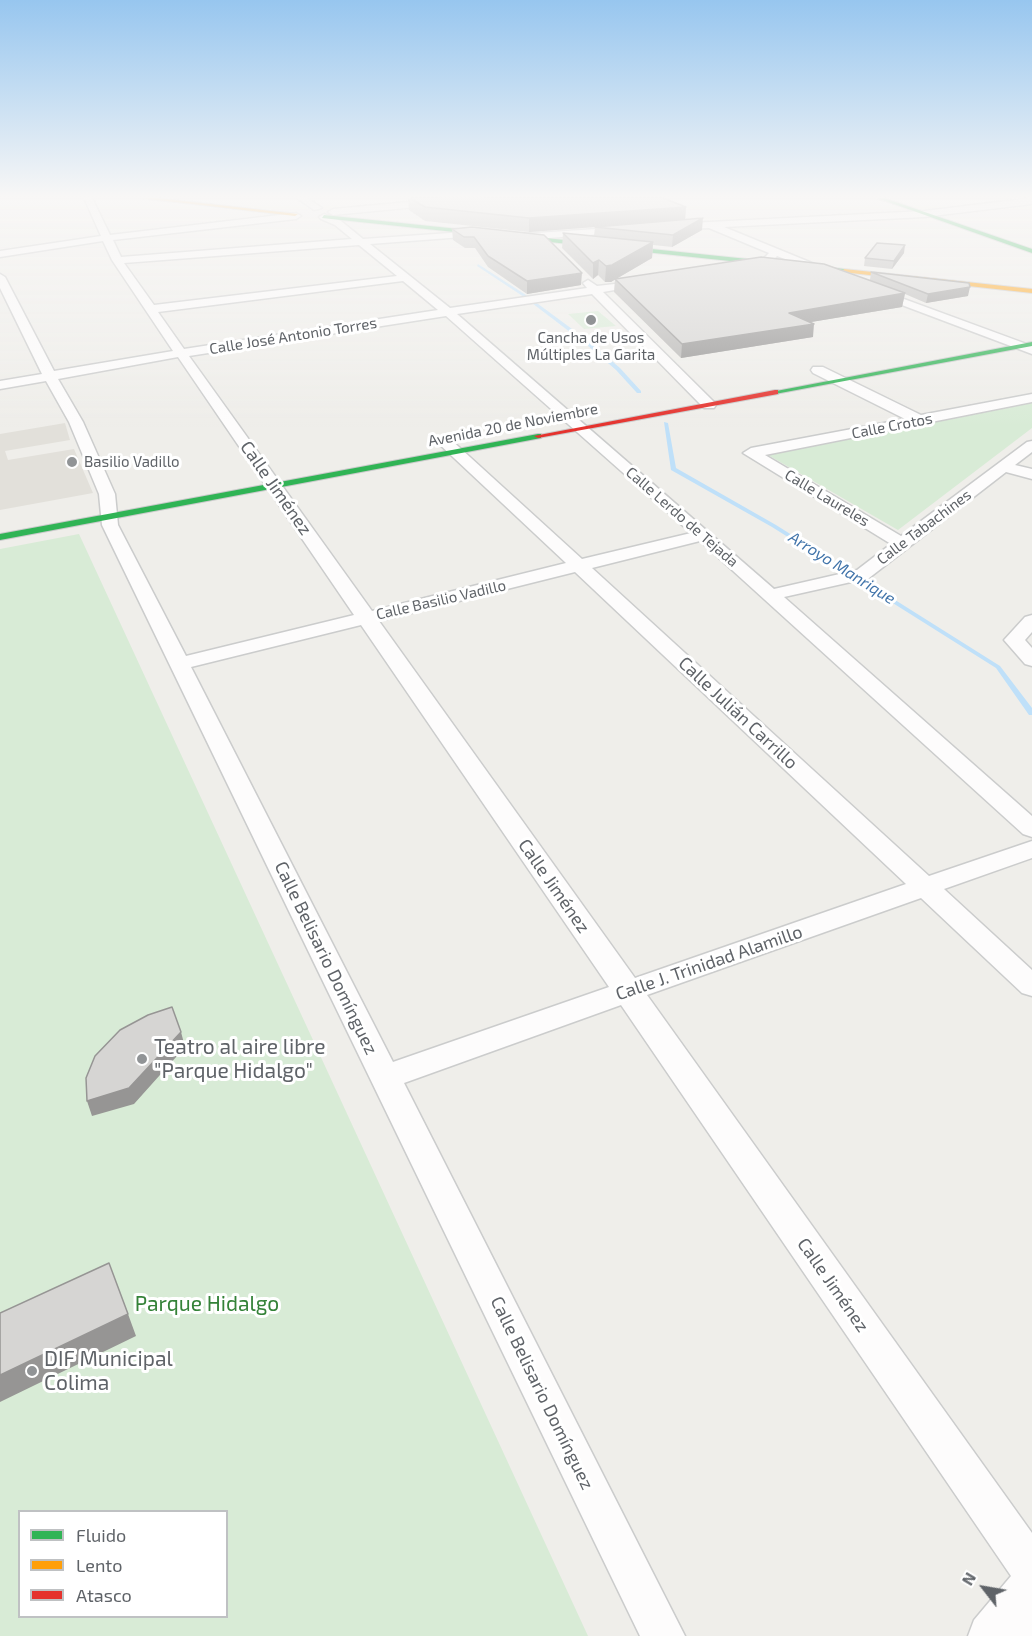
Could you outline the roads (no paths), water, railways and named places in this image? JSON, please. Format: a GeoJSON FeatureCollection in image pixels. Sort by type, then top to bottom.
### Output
{"type":"FeatureCollection","features":[{"type":"Feature","properties":{"kind":"main road"},"geometry":{"type":"LineString","coordinates":[[868,274],[1032,291]]}},
{"type":"Feature","properties":{"kind":"main road"},"geometry":{"type":"LineString","coordinates":[[931,274],[1032,285]]}},
{"type":"Feature","properties":{"kind":"main road","name":"Avenida 20 de Noviembre"},"geometry":{"type":"LineString","coordinates":[[409,446],[450,446],[568,417],[1032,331]]}},
{"type":"Feature","properties":{"kind":"main road","name":"Avenida 20 de Noviembre"},"geometry":{"type":"LineString","coordinates":[[0,537],[109,505],[266,476],[450,446],[581,429],[1028,347]]}},
{"type":"Feature","properties":{"kind":"street","name":"Calle Jiménez"},"geometry":{"type":"LineString","coordinates":[[128,274],[266,476],[1032,1569]]}},
{"type":"Feature","properties":{"kind":"street","name":"Calle Lerdo de Tejada"},"geometry":{"type":"LineString","coordinates":[[401,274],[449,313],[703,535],[1032,829]]}},
{"type":"Feature","properties":{"kind":"street"},"geometry":{"type":"LineString","coordinates":[[580,274],[710,405]]}},
{"type":"Feature","properties":{"kind":"street"},"geometry":{"type":"LineString","coordinates":[[830,274],[995,338],[1028,347]]}},
{"type":"Feature","properties":{"kind":"street","name":"Calle Belisario Domínguez"},"geometry":{"type":"LineString","coordinates":[[0,277],[76,422],[107,494],[110,525],[663,1636]]}},
{"type":"Feature","properties":{"kind":"street"},"geometry":{"type":"LineString","coordinates":[[151,309],[405,278]]}},
{"type":"Feature","properties":{"kind":"street","name":"Calle José Antonio Torres"},"geometry":{"type":"LineString","coordinates":[[0,385],[181,353],[663,279]]}},
{"type":"Feature","properties":{"kind":"street"},"geometry":{"type":"LineString","coordinates":[[818,370],[919,420]]}},
{"type":"Feature","properties":{"kind":"street","name":"Calle Crotos"},"geometry":{"type":"LineString","coordinates":[[752,453],[1032,398]]}},
{"type":"Feature","properties":{"kind":"street","name":"Calle Tabachines"},"geometry":{"type":"LineString","coordinates":[[770,595],[854,576],[902,544],[1032,445]]}},
{"type":"Feature","properties":{"kind":"street","name":"Calle Julián Carrillo"},"geometry":{"type":"LineString","coordinates":[[450,446],[1032,986]]}},
{"type":"Feature","properties":{"kind":"street","name":"Calle Laureles"},"geometry":{"type":"LineString","coordinates":[[752,453],[902,544]]}},
{"type":"Feature","properties":{"kind":"street"},"geometry":{"type":"LineString","coordinates":[[1003,467],[1032,474]]}},
{"type":"Feature","properties":{"kind":"street","name":"Calle Basilio Vadillo"},"geometry":{"type":"LineString","coordinates":[[179,664],[703,535]]}},
{"type":"Feature","properties":{"kind":"street"},"geometry":{"type":"LineString","coordinates":[[1032,621],[1014,640],[1032,660]]}},
{"type":"Feature","properties":{"kind":"street","name":"Calle J. Trinidad Alamillo"},"geometry":{"type":"LineString","coordinates":[[385,1077],[1032,849]]}},
{"type":"Feature","properties":{"kind":"street"},"geometry":{"type":"LineString","coordinates":[[990,1636],[1032,1584]]}},
{"type":"Feature","properties":{"kind":"street"},"geometry":{"type":"LineString","coordinates":[[1028,1636],[1032,1612]]}},
{"type":"Feature","properties":{"kind":"waterway","name":"Arroyo Manrique"},"geometry":{"type":"LineString","coordinates":[[492,274],[589,344],[618,369],[639,392]]}},
{"type":"Feature","properties":{"kind":"waterway","name":"Arroyo Manrique"},"geometry":{"type":"LineString","coordinates":[[666,423],[673,469],[774,526],[998,667],[1032,713]]}},
{"type":"Feature","properties":{"kind":"place","name":"Cancha de Usos Múltiples La Garita"},"geometry":{"type":"Point","coordinates":[591,320]}},
{"type":"Feature","properties":{"kind":"place","name":"Basilio Vadillo"},"geometry":{"type":"Point","coordinates":[72,462]}},
{"type":"Feature","properties":{"kind":"place","name":"Teatro al aire libre \"Parque Hidalgo\""},"geometry":{"type":"Point","coordinates":[142,1059]}},
{"type":"Feature","properties":{"kind":"place","name":"DIF Municipal Colima"},"geometry":{"type":"Point","coordinates":[32,1371]}},
{"type":"Feature","properties":{"kind":"park label","name":"Parque Hidalgo"},"geometry":{"type":"Point","coordinates":[207,1304]}}]}
